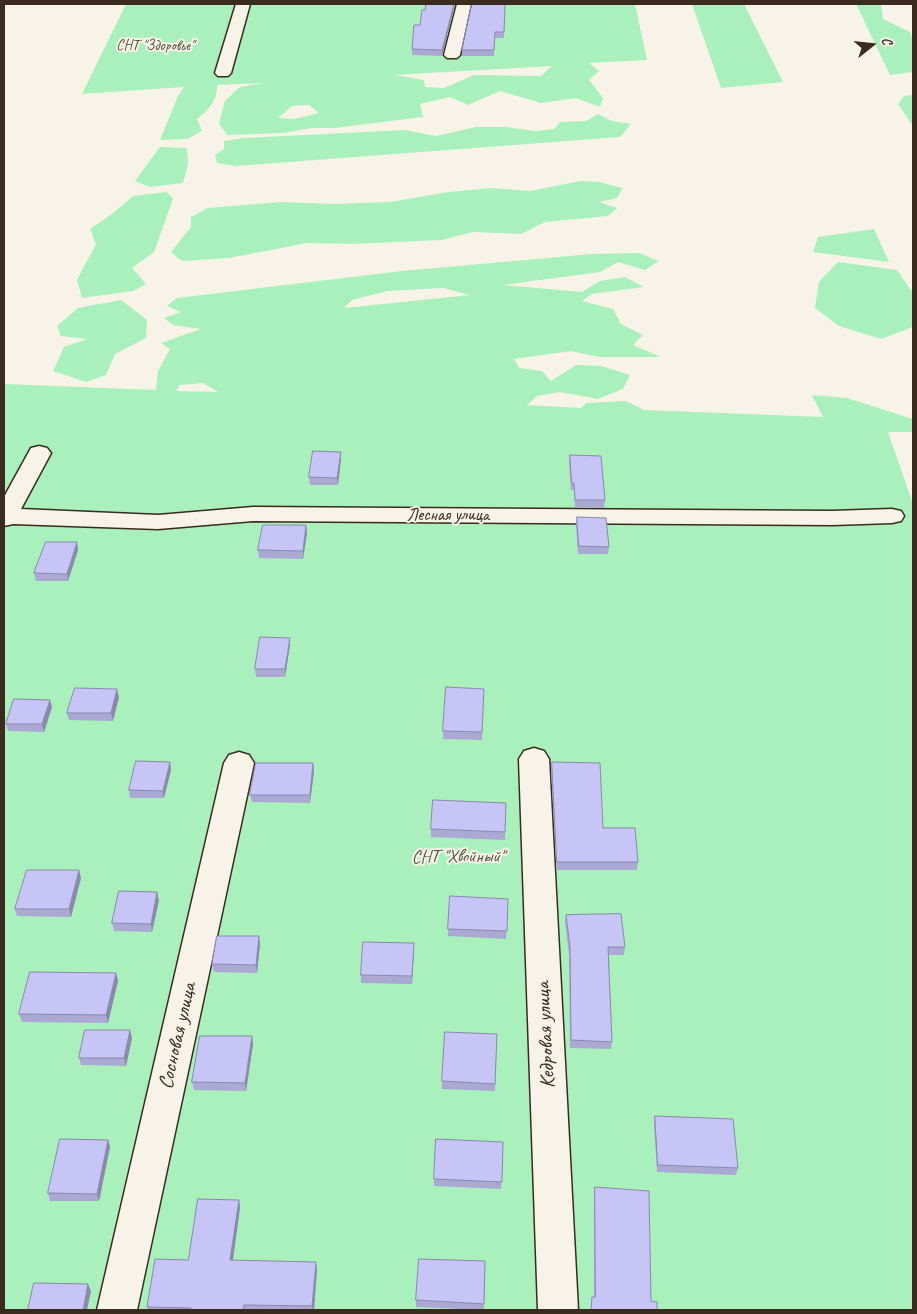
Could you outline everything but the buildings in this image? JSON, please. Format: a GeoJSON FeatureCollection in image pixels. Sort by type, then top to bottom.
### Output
{"type":"FeatureCollection","features":[{"type":"Feature","properties":{"kind":"street"},"geometry":{"type":"LineString","coordinates":[[223,73],[243,4]]}},
{"type":"Feature","properties":{"kind":"street"},"geometry":{"type":"LineString","coordinates":[[452,55],[464,4]]}},
{"type":"Feature","properties":{"kind":"street"},"geometry":{"type":"LineString","coordinates":[[4,517],[39,453]]}},
{"type":"Feature","properties":{"kind":"street","name":"Лесная улица"},"geometry":{"type":"LineString","coordinates":[[4,517],[158,522],[253,514],[822,518],[892,516]]}},
{"type":"Feature","properties":{"kind":"street","name":"Кедровая улица"},"geometry":{"type":"LineString","coordinates":[[534,759],[558,1310]]}},
{"type":"Feature","properties":{"kind":"street","name":"Сосновая улица"},"geometry":{"type":"LineString","coordinates":[[117,1310],[239,763]]}},
{"type":"Feature","properties":{"kind":"green space","name":"СНТ \"Здоровье\""},"geometry":{"type":"Polygon","coordinates":[[[126,4],[635,4],[647,60],[589,63],[599,71],[589,80],[603,98],[600,107],[576,98],[541,103],[500,91],[468,105],[450,97],[420,104],[423,117],[335,128],[311,128],[284,133],[227,135],[219,123],[225,101],[240,87],[264,83],[217,85],[216,96],[212,105],[197,119],[202,131],[187,139],[160,140],[178,96],[184,87],[82,94],[126,4]],[[552,66],[395,75],[424,80],[425,87],[444,88],[474,75],[541,76],[552,66]],[[309,105],[292,106],[278,118],[294,119],[319,113],[309,105]]]}},
{"type":"Feature","properties":{"kind":"green space"},"geometry":{"type":"Polygon","coordinates":[[[692,4],[744,4],[783,82],[721,88],[692,4]]]}},
{"type":"Feature","properties":{"kind":"green space"},"geometry":{"type":"Polygon","coordinates":[[[856,4],[881,4],[883,19],[910,32],[913,40],[913,72],[890,75],[856,4]]]}},
{"type":"Feature","properties":{"kind":"green space"},"geometry":{"type":"Polygon","coordinates":[[[913,95],[913,126],[898,104],[904,96],[913,95]]]}},
{"type":"Feature","properties":{"kind":"green space"},"geometry":{"type":"Polygon","coordinates":[[[598,114],[612,121],[631,124],[620,137],[236,166],[217,163],[215,155],[224,149],[224,141],[244,138],[405,130],[436,136],[476,127],[505,127],[536,131],[554,129],[560,122],[586,121],[598,114]]]}},
{"type":"Feature","properties":{"kind":"green space"},"geometry":{"type":"Polygon","coordinates":[[[160,147],[187,148],[188,164],[183,183],[150,187],[135,181],[160,147]]]}},
{"type":"Feature","properties":{"kind":"green space"},"geometry":{"type":"Polygon","coordinates":[[[581,181],[599,182],[623,188],[617,198],[599,202],[617,208],[608,216],[545,222],[521,234],[473,232],[442,240],[351,244],[307,243],[229,258],[182,261],[171,252],[191,227],[191,217],[208,208],[281,202],[334,204],[390,202],[449,192],[491,188],[530,191],[581,181]]]}},
{"type":"Feature","properties":{"kind":"green space"},"geometry":{"type":"Polygon","coordinates":[[[167,192],[173,199],[154,252],[132,268],[146,284],[133,291],[82,298],[77,280],[96,244],[90,229],[133,196],[167,192]]]}},
{"type":"Feature","properties":{"kind":"green space"},"geometry":{"type":"Polygon","coordinates":[[[874,229],[889,262],[813,252],[818,237],[874,229]]]}},
{"type":"Feature","properties":{"kind":"green space","name":"СНТ \"Хвойный\""},"geometry":{"type":"Polygon","coordinates":[[[639,253],[659,261],[645,270],[618,262],[600,272],[503,285],[582,292],[600,281],[625,277],[644,287],[592,294],[582,301],[613,309],[621,324],[643,335],[633,345],[661,357],[599,357],[571,351],[514,359],[519,368],[542,371],[551,381],[576,365],[601,366],[630,375],[623,389],[598,399],[560,392],[537,396],[527,405],[581,408],[586,403],[626,401],[644,410],[823,417],[812,395],[847,398],[913,419],[913,432],[888,432],[913,504],[913,1310],[4,1310],[4,384],[156,390],[158,371],[170,349],[161,343],[201,329],[173,325],[164,318],[181,312],[167,306],[177,298],[402,271],[592,254],[639,253]],[[443,288],[387,291],[352,300],[344,308],[470,295],[443,288]],[[203,383],[180,385],[176,391],[218,392],[203,383]]]}},
{"type":"Feature","properties":{"kind":"green space"},"geometry":{"type":"Polygon","coordinates":[[[838,262],[897,270],[913,293],[913,327],[881,339],[839,326],[815,308],[819,282],[838,262]]]}},
{"type":"Feature","properties":{"kind":"green space"},"geometry":{"type":"Polygon","coordinates":[[[121,300],[147,320],[146,338],[115,354],[106,375],[86,382],[53,371],[64,347],[87,339],[61,336],[57,326],[78,308],[121,300]]]}}]}
